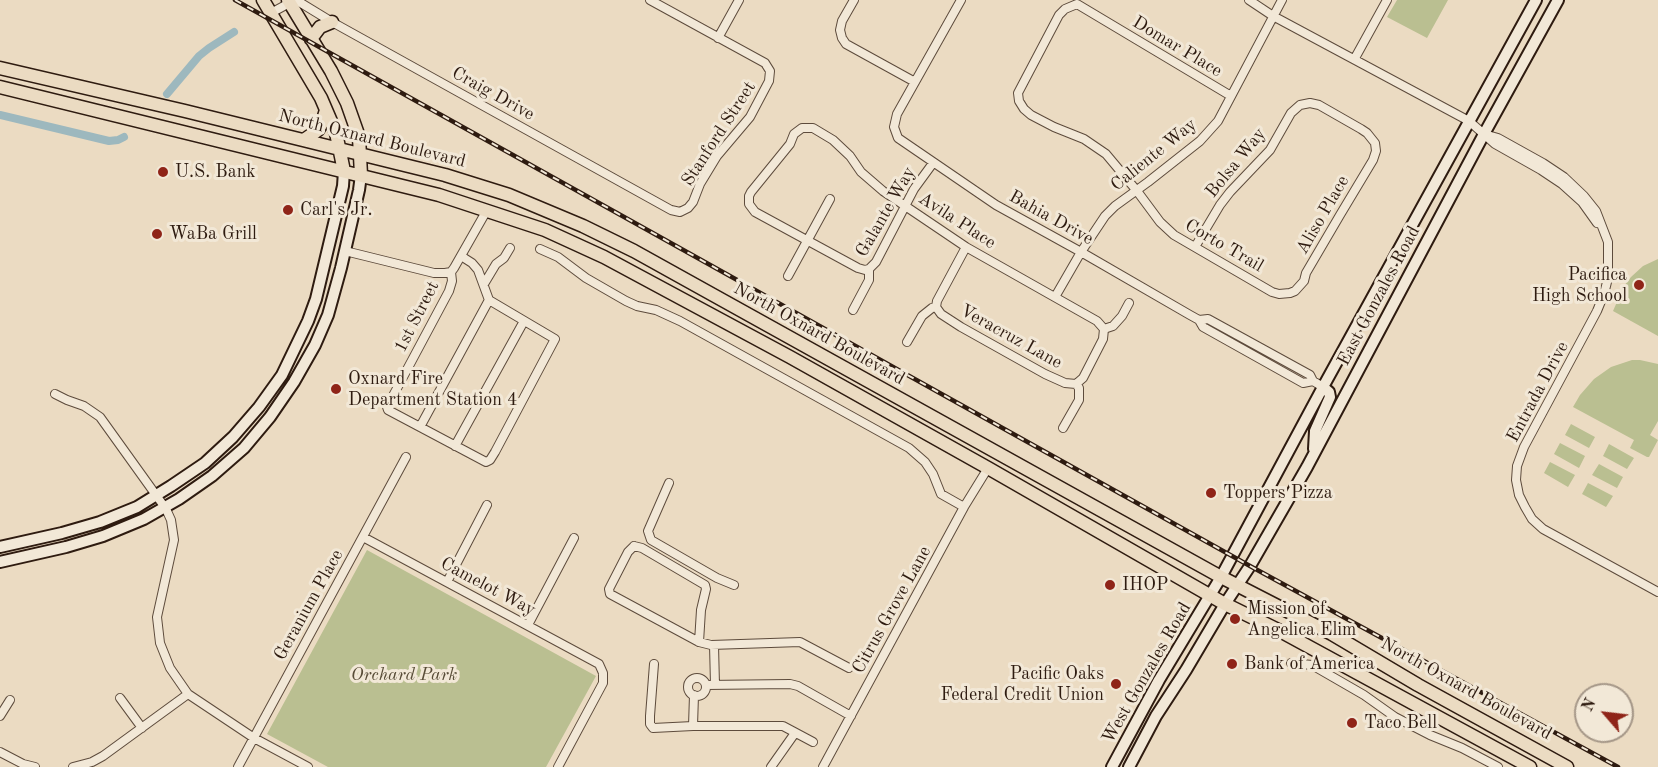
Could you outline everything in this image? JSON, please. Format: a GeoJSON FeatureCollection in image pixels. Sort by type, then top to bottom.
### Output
{"type":"FeatureCollection","features":[{"type":"Feature","properties":{"kind":"main road"},"geometry":{"type":"LineString","coordinates":[[0,547],[100,522],[137,507],[205,463],[259,408],[287,366],[300,339],[316,298],[343,186],[344,171],[336,133],[312,80],[263,0]]}},
{"type":"Feature","properties":{"kind":"main road","name":"East Gonzales Road"},"geometry":{"type":"LineString","coordinates":[[1210,595],[1536,0]]}},
{"type":"Feature","properties":{"kind":"main road"},"geometry":{"type":"LineString","coordinates":[[0,562],[103,536],[165,508],[212,476],[244,448],[270,417],[315,345],[334,297],[345,251],[359,190],[360,155],[358,137],[347,103],[292,1]]}},
{"type":"Feature","properties":{"kind":"main road","name":"East Gonzales Road"},"geometry":{"type":"LineString","coordinates":[[1225,604],[1250,566],[1314,453],[1556,2]]}},
{"type":"Feature","properties":{"kind":"main road"},"geometry":{"type":"LineString","coordinates":[[311,39],[320,27],[332,22]]}},
{"type":"Feature","properties":{"kind":"main road","name":"North Oxnard Boulevard"},"geometry":{"type":"LineString","coordinates":[[0,68],[445,176],[509,195],[583,226],[654,262],[1237,586],[1332,634],[1567,767]]}},
{"type":"Feature","properties":{"kind":"main road","name":"North Oxnard Boulevard"},"geometry":{"type":"LineString","coordinates":[[0,87],[439,195],[544,230],[604,256],[988,468],[1225,604],[1280,631],[1530,767]]}},
{"type":"Feature","properties":{"kind":"main road"},"geometry":{"type":"LineString","coordinates":[[304,140],[318,130],[326,110]]}},
{"type":"Feature","properties":{"kind":"main road"},"geometry":{"type":"LineString","coordinates":[[625,267],[629,263],[654,262]]}},
{"type":"Feature","properties":{"kind":"main road"},"geometry":{"type":"LineString","coordinates":[[287,366],[299,373]]}},
{"type":"Feature","properties":{"kind":"main road"},"geometry":{"type":"LineString","coordinates":[[1314,453],[1315,431],[1330,397],[1329,392],[1323,387]]}},
{"type":"Feature","properties":{"kind":"main road"},"geometry":{"type":"LineString","coordinates":[[962,433],[963,444],[981,457],[988,468],[993,464],[1009,471],[1024,468]]}},
{"type":"Feature","properties":{"kind":"main road","name":"West Gonzales Road"},"geometry":{"type":"LineString","coordinates":[[1112,767],[1159,680],[1210,595]]}},
{"type":"Feature","properties":{"kind":"main road","name":"West Gonzales Road"},"geometry":{"type":"LineString","coordinates":[[1129,767],[1156,716],[1225,604]]}},
{"type":"Feature","properties":{"kind":"main road"},"geometry":{"type":"LineString","coordinates":[[1419,706],[1440,697]]}},
{"type":"Feature","properties":{"kind":"street"},"geometry":{"type":"LineString","coordinates":[[650,0],[718,38],[739,0]]}},
{"type":"Feature","properties":{"kind":"street"},"geometry":{"type":"LineString","coordinates":[[854,0],[842,21],[840,30],[846,44],[915,82],[961,0]]}},
{"type":"Feature","properties":{"kind":"street","name":"Entrada Drive"},"geometry":{"type":"LineString","coordinates":[[1249,0],[1274,16],[1470,121],[1484,134],[1498,138],[1543,163],[1564,177],[1596,211],[1608,242],[1608,278],[1597,311],[1524,447],[1517,466],[1516,480],[1525,507],[1532,519],[1543,529],[1658,592]]}},
{"type":"Feature","properties":{"kind":"street","name":"Caliente Way"},"geometry":{"type":"LineString","coordinates":[[1055,297],[1105,216],[1200,141],[1218,121],[1282,0]]}},
{"type":"Feature","properties":{"kind":"street"},"geometry":{"type":"LineString","coordinates":[[1355,58],[1387,0]]}},
{"type":"Feature","properties":{"kind":"street"},"geometry":{"type":"LineString","coordinates":[[271,13],[292,1]]}},
{"type":"Feature","properties":{"kind":"street","name":"Craig Drive"},"geometry":{"type":"LineString","coordinates":[[292,1],[676,212]]}},
{"type":"Feature","properties":{"kind":"street","name":"Domar Place"},"geometry":{"type":"LineString","coordinates":[[1018,98],[1021,86],[1059,15],[1065,9],[1077,4],[1231,96]]}},
{"type":"Feature","properties":{"kind":"street","name":"Stanford Street"},"geometry":{"type":"LineString","coordinates":[[676,212],[685,210],[690,205],[717,156],[750,117],[769,81],[770,71],[765,63],[718,38]]}},
{"type":"Feature","properties":{"kind":"street","name":"Bahia Drive"},"geometry":{"type":"LineString","coordinates":[[915,82],[897,114],[894,127],[903,142],[996,206],[1199,320],[1203,327],[1303,383],[1312,381],[1323,387]]}},
{"type":"Feature","properties":{"kind":"street","name":"Corto Trail"},"geometry":{"type":"LineString","coordinates":[[1018,98],[1024,109],[1031,115],[1084,139],[1106,154],[1174,236],[1272,292],[1290,293]]}},
{"type":"Feature","properties":{"kind":"street","name":"Aliso Place"},"geometry":{"type":"LineString","coordinates":[[1290,293],[1300,287],[1304,281],[1306,273],[1373,160],[1376,149],[1372,138],[1361,129],[1318,105],[1306,103]]}},
{"type":"Feature","properties":{"kind":"street","name":"Bolsa Way"},"geometry":{"type":"LineString","coordinates":[[1195,247],[1230,192],[1270,150],[1294,109],[1306,103]]}},
{"type":"Feature","properties":{"kind":"street","name":"Avila Place"},"geometry":{"type":"LineString","coordinates":[[807,241],[755,212],[748,202],[751,192],[790,144],[794,134],[805,127],[813,128],[833,140],[843,148],[869,180],[905,206],[966,247],[1097,321],[1104,329]]}},
{"type":"Feature","properties":{"kind":"street","name":"Galante Way"},"geometry":{"type":"LineString","coordinates":[[853,310],[869,280],[869,269],[876,262],[905,206],[933,162]]}},
{"type":"Feature","properties":{"kind":"street"},"geometry":{"type":"LineString","coordinates":[[788,276],[830,199]]}},
{"type":"Feature","properties":{"kind":"street","name":"1st Street"},"geometry":{"type":"LineString","coordinates":[[420,427],[388,410],[387,407],[450,291],[451,272],[487,210]]}},
{"type":"Feature","properties":{"kind":"street"},"geometry":{"type":"LineString","coordinates":[[807,241],[858,268],[869,269]]}},
{"type":"Feature","properties":{"kind":"street"},"geometry":{"type":"LineString","coordinates":[[907,342],[922,316],[932,308],[936,308],[937,301],[966,247]]}},
{"type":"Feature","properties":{"kind":"street"},"geometry":{"type":"LineString","coordinates":[[484,284],[496,264],[504,258],[510,248]]}},
{"type":"Feature","properties":{"kind":"street"},"geometry":{"type":"LineString","coordinates":[[540,249],[558,257],[586,278],[626,301],[656,310],[680,321],[909,448],[925,462],[941,494],[964,507]]}},
{"type":"Feature","properties":{"kind":"street"},"geometry":{"type":"LineString","coordinates":[[345,251],[434,273],[451,272]]}},
{"type":"Feature","properties":{"kind":"street"},"geometry":{"type":"LineString","coordinates":[[461,256],[472,263],[478,271],[489,300],[555,339],[495,452],[486,462],[420,427],[489,300]]}},
{"type":"Feature","properties":{"kind":"street"},"geometry":{"type":"LineString","coordinates":[[1064,428],[1079,400],[1079,388],[1076,384],[1083,378],[1103,339],[1104,329],[1113,326],[1129,303]]}},
{"type":"Feature","properties":{"kind":"street","name":"Veracruz Lane"},"geometry":{"type":"LineString","coordinates":[[936,308],[961,327],[1045,375],[1065,383],[1076,384]]}},
{"type":"Feature","properties":{"kind":"street","name":"Bahia Drive"},"geometry":{"type":"LineString","coordinates":[[1199,320],[1208,319],[1310,375],[1312,381]]}},
{"type":"Feature","properties":{"kind":"street"},"geometry":{"type":"LineString","coordinates":[[455,446],[524,321]]}},
{"type":"Feature","properties":{"kind":"street"},"geometry":{"type":"LineString","coordinates":[[1233,344],[1239,343],[1277,362],[1281,360]]}},
{"type":"Feature","properties":{"kind":"street"},"geometry":{"type":"LineString","coordinates":[[55,394],[84,406],[100,417],[165,508],[171,520],[174,540],[158,608],[158,631],[164,657],[170,668],[188,694],[254,738],[308,767]]}},
{"type":"Feature","properties":{"kind":"street","name":"Geranium Place"},"geometry":{"type":"LineString","coordinates":[[238,767],[405,457]]}},
{"type":"Feature","properties":{"kind":"street","name":"Citrus Grove Lane"},"geometry":{"type":"LineString","coordinates":[[823,767],[964,507],[988,468]]}},
{"type":"Feature","properties":{"kind":"street"},"geometry":{"type":"LineString","coordinates":[[669,483],[648,531],[651,540],[717,578],[734,585]]}},
{"type":"Feature","properties":{"kind":"street"},"geometry":{"type":"LineString","coordinates":[[447,582],[487,505]]}},
{"type":"Feature","properties":{"kind":"street","name":"Camelot Way"},"geometry":{"type":"LineString","coordinates":[[363,537],[599,664],[603,673],[603,683],[558,767]]}},
{"type":"Feature","properties":{"kind":"street"},"geometry":{"type":"LineString","coordinates":[[528,625],[574,538]]}},
{"type":"Feature","properties":{"kind":"street"},"geometry":{"type":"LineString","coordinates":[[699,642],[700,610],[705,585],[642,548],[634,546],[628,552],[609,589],[610,594],[699,642],[714,645],[800,642],[849,668]]}},
{"type":"Feature","properties":{"kind":"street"},"geometry":{"type":"LineString","coordinates":[[714,645],[715,685]]}},
{"type":"Feature","properties":{"kind":"street"},"geometry":{"type":"LineString","coordinates":[[1291,663],[1312,665],[1364,695],[1395,717],[1498,767]]}},
{"type":"Feature","properties":{"kind":"street"},"geometry":{"type":"LineString","coordinates":[[654,664],[651,727],[783,726],[813,742]]}},
{"type":"Feature","properties":{"kind":"street"},"geometry":{"type":"LineString","coordinates":[[693,679],[701,679],[706,685],[700,695],[690,692],[689,686],[693,679]]}},
{"type":"Feature","properties":{"kind":"street"},"geometry":{"type":"LineString","coordinates":[[706,685],[790,684],[798,686],[851,716]]}},
{"type":"Feature","properties":{"kind":"street"},"geometry":{"type":"LineString","coordinates":[[73,767],[92,762],[103,756],[188,694]]}},
{"type":"Feature","properties":{"kind":"street"},"geometry":{"type":"LineString","coordinates":[[693,726],[694,695]]}},
{"type":"Feature","properties":{"kind":"street"},"geometry":{"type":"LineString","coordinates":[[120,698],[142,728]]}},
{"type":"Feature","properties":{"kind":"street"},"geometry":{"type":"LineString","coordinates":[[0,716],[10,700]]}},
{"type":"Feature","properties":{"kind":"street"},"geometry":{"type":"LineString","coordinates":[[771,767],[795,733]]}},
{"type":"Feature","properties":{"kind":"street"},"geometry":{"type":"LineString","coordinates":[[0,752],[16,761],[35,767]]}},
{"type":"Feature","properties":{"kind":"green space"},"geometry":{"type":"Polygon","coordinates":[[[1397,0],[1448,0],[1427,38],[1387,17],[1397,0]]]}},
{"type":"Feature","properties":{"kind":"green space"},"geometry":{"type":"Polygon","coordinates":[[[1658,259],[1658,336],[1613,311],[1624,286],[1631,277],[1643,266],[1658,259]]]}},
{"type":"Feature","properties":{"kind":"green space"},"geometry":{"type":"Polygon","coordinates":[[[1632,360],[1658,364],[1658,421],[1650,435],[1658,440],[1649,457],[1630,448],[1634,440],[1573,407],[1594,379],[1611,367],[1632,360]]]}},
{"type":"Feature","properties":{"kind":"green space"},"geometry":{"type":"Polygon","coordinates":[[[1571,424],[1595,437],[1589,448],[1565,435],[1571,424]]]}},
{"type":"Feature","properties":{"kind":"green space"},"geometry":{"type":"Polygon","coordinates":[[[1560,443],[1585,456],[1579,468],[1554,454],[1560,443]]]}},
{"type":"Feature","properties":{"kind":"green space"},"geometry":{"type":"Polygon","coordinates":[[[1609,444],[1634,458],[1627,469],[1603,456],[1609,444]]]}},
{"type":"Feature","properties":{"kind":"green space"},"geometry":{"type":"Polygon","coordinates":[[[1550,462],[1575,475],[1568,487],[1544,473],[1550,462]]]}},
{"type":"Feature","properties":{"kind":"green space"},"geometry":{"type":"Polygon","coordinates":[[[1599,464],[1623,477],[1617,488],[1592,475],[1599,464]]]}},
{"type":"Feature","properties":{"kind":"green space"},"geometry":{"type":"Polygon","coordinates":[[[1588,483],[1613,496],[1606,507],[1582,494],[1588,483]]]}},
{"type":"Feature","properties":{"kind":"green space","name":"Orchard Park"},"geometry":{"type":"Polygon","coordinates":[[[367,550],[596,676],[546,767],[328,767],[267,734],[367,550]]]}},
{"type":"Feature","properties":{"kind":"waterway"},"geometry":{"type":"LineString","coordinates":[[167,94],[199,56],[234,32]]}},
{"type":"Feature","properties":{"kind":"waterway"},"geometry":{"type":"LineString","coordinates":[[0,115],[109,141],[124,137]]}},
{"type":"Feature","properties":{"kind":"railway"},"geometry":{"type":"LineString","coordinates":[[235,0],[1250,566],[1618,767]]}},
{"type":"Feature","properties":{"kind":"place","name":"U.S. Bank"},"geometry":{"type":"Point","coordinates":[163,172]}},
{"type":"Feature","properties":{"kind":"place","name":"Carl's Jr."},"geometry":{"type":"Point","coordinates":[288,210]}},
{"type":"Feature","properties":{"kind":"place","name":"WaBa Grill"},"geometry":{"type":"Point","coordinates":[157,234]}},
{"type":"Feature","properties":{"kind":"place","name":"Pacifica High School"},"geometry":{"type":"Point","coordinates":[1639,285]}},
{"type":"Feature","properties":{"kind":"place","name":"Oxnard Fire Department Station 4"},"geometry":{"type":"Point","coordinates":[336,389]}},
{"type":"Feature","properties":{"kind":"place","name":"Toppers Pizza"},"geometry":{"type":"Point","coordinates":[1211,493]}},
{"type":"Feature","properties":{"kind":"place","name":"IHOP"},"geometry":{"type":"Point","coordinates":[1110,585]}},
{"type":"Feature","properties":{"kind":"place","name":"Mission of Angelica Elim"},"geometry":{"type":"Point","coordinates":[1235,619]}},
{"type":"Feature","properties":{"kind":"place","name":"Bank of America"},"geometry":{"type":"Point","coordinates":[1232,664]}},
{"type":"Feature","properties":{"kind":"place","name":"Pacific Oaks Federal Credit Union"},"geometry":{"type":"Point","coordinates":[1116,684]}},
{"type":"Feature","properties":{"kind":"place","name":"Taco Bell"},"geometry":{"type":"Point","coordinates":[1352,723]}}]}
